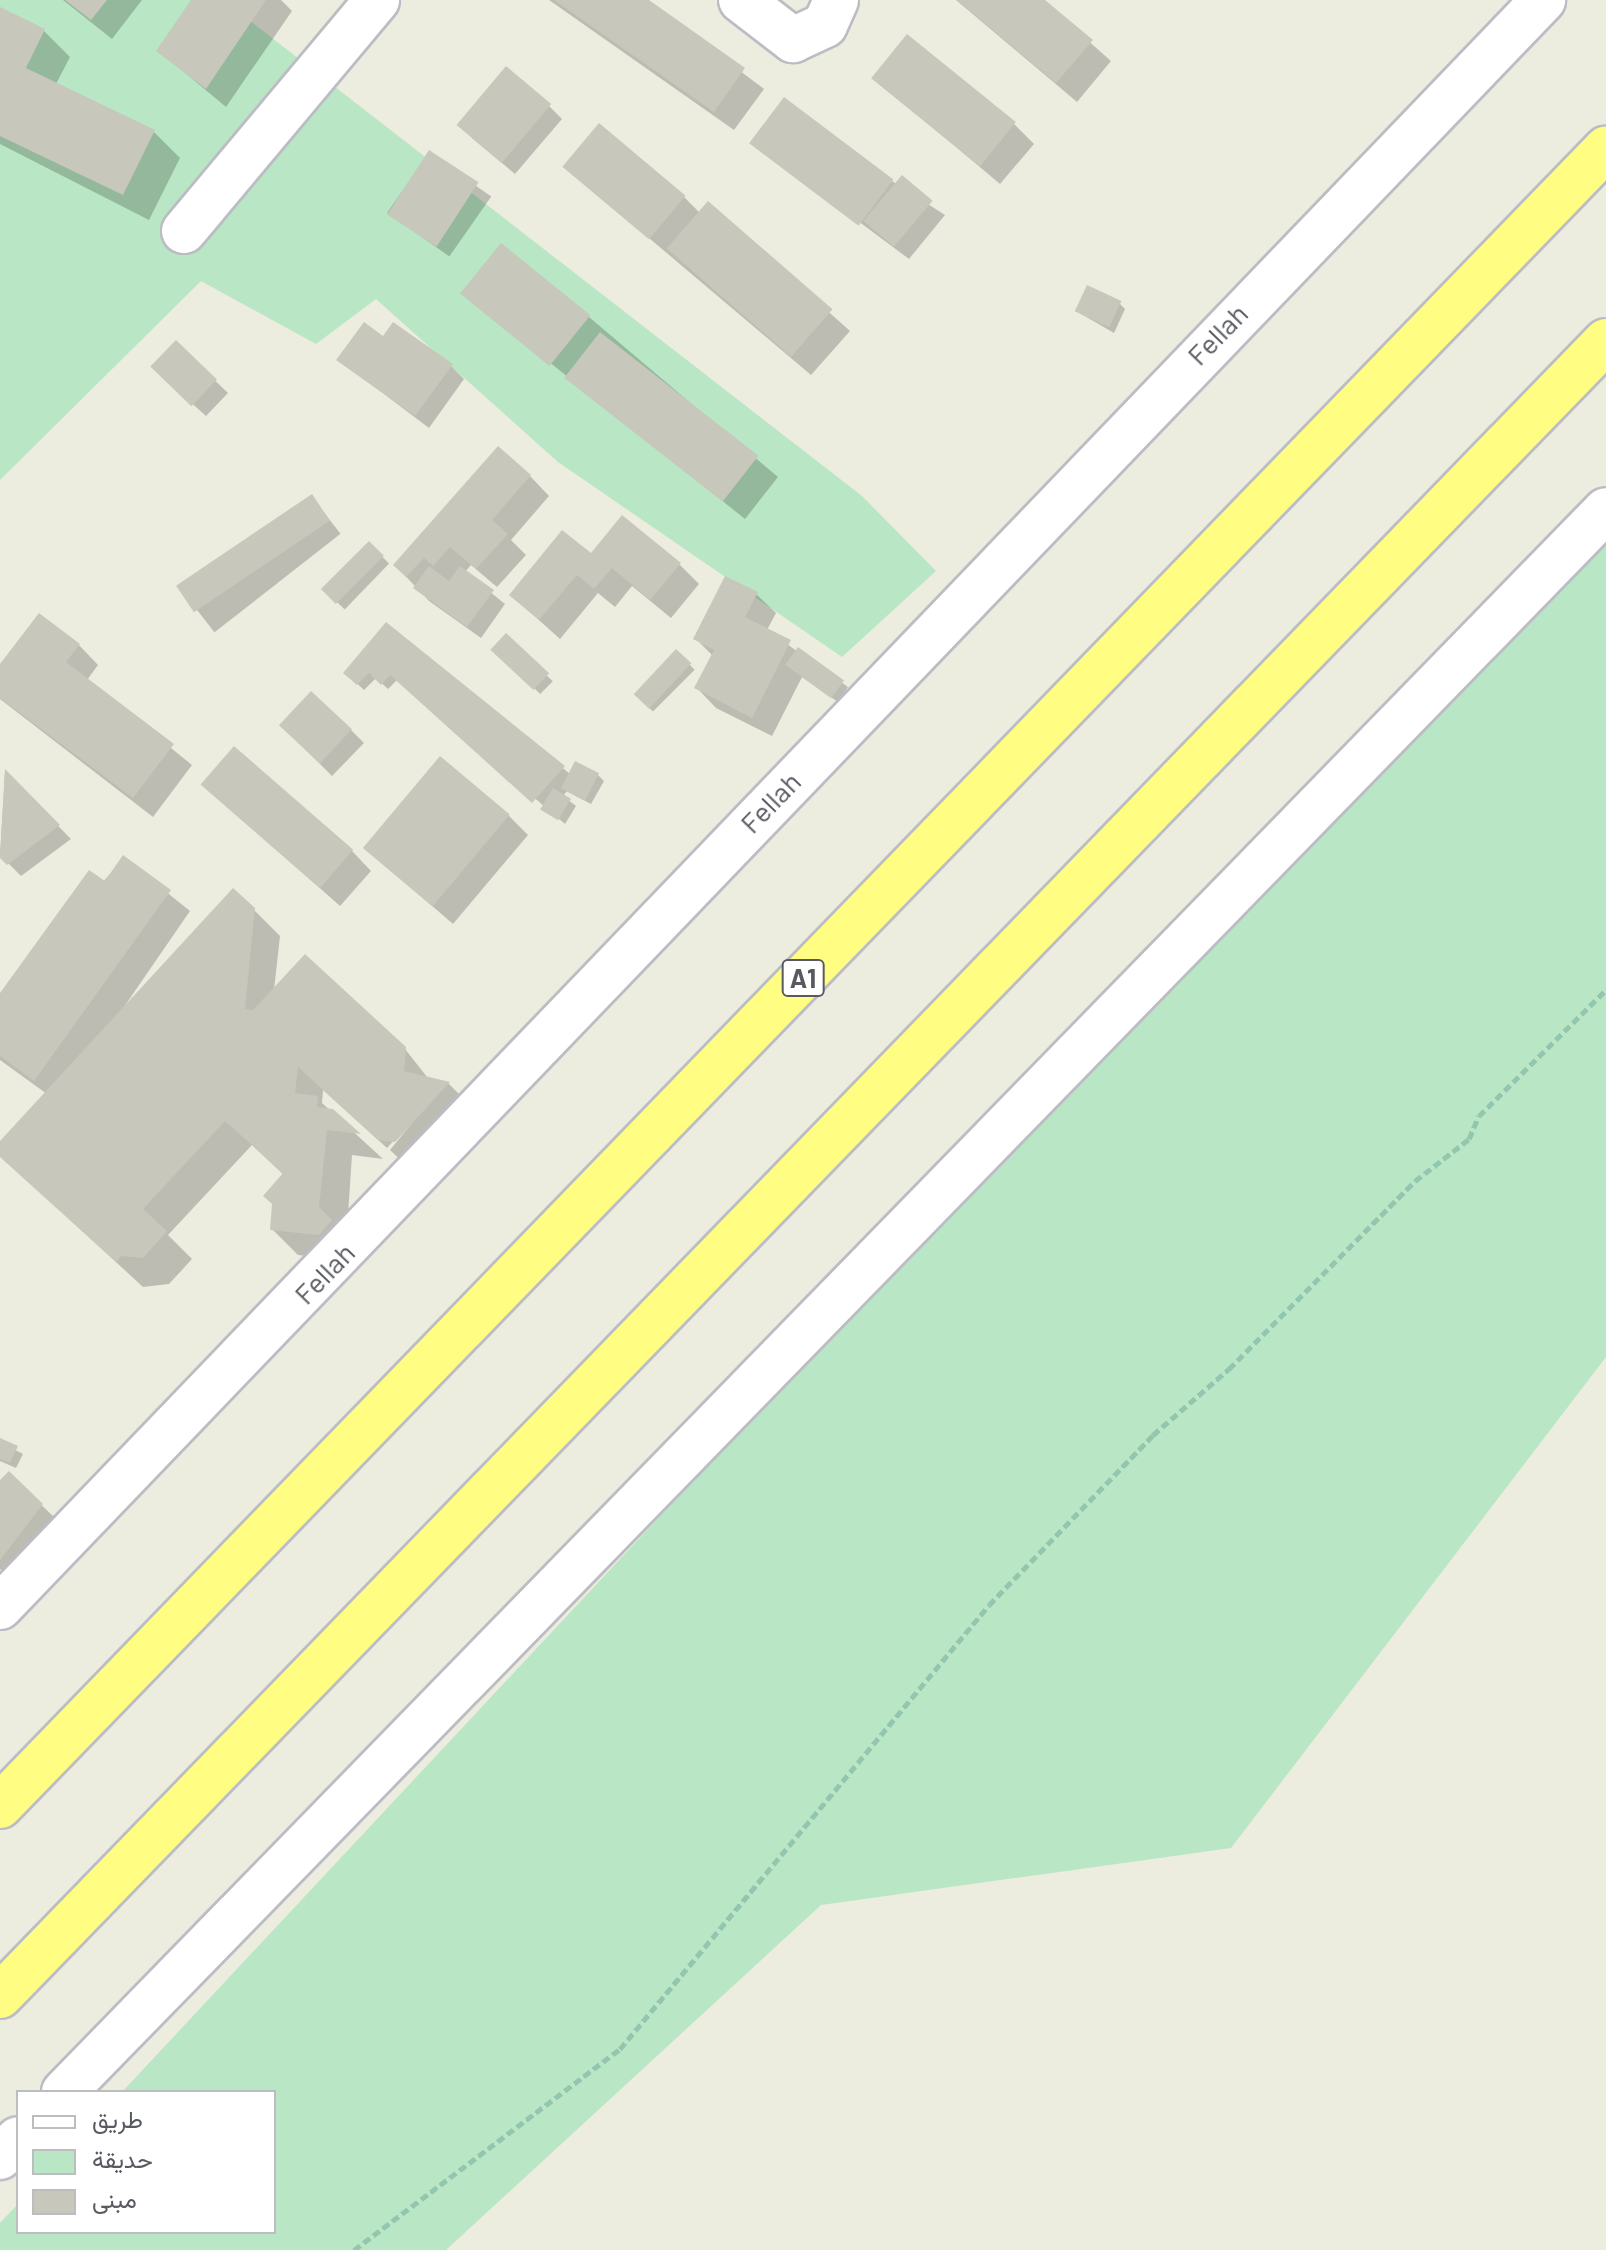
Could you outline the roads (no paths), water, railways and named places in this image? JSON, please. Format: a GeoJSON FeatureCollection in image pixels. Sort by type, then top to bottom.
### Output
{"type":"FeatureCollection","features":[{"type":"Feature","properties":{"kind":"highway","name":"A1"},"geometry":{"type":"LineString","coordinates":[[0,1806],[1606,149]]}},
{"type":"Feature","properties":{"kind":"highway"},"geometry":{"type":"LineString","coordinates":[[0,1996],[1606,341]]}},
{"type":"Feature","properties":{"kind":"street"},"geometry":{"type":"LineString","coordinates":[[741,0],[793,40],[825,25],[836,0]]}},
{"type":"Feature","properties":{"kind":"street","name":"Fellah"},"geometry":{"type":"LineString","coordinates":[[0,1607],[1543,0]]}},
{"type":"Feature","properties":{"kind":"street"},"geometry":{"type":"LineString","coordinates":[[184,231],[367,3]]}},
{"type":"Feature","properties":{"kind":"street"},"geometry":{"type":"LineString","coordinates":[[66,2090],[1606,510]]}},
{"type":"Feature","properties":{"kind":"street"},"geometry":{"type":"LineString","coordinates":[[0,2157],[16,2141]]}}]}
